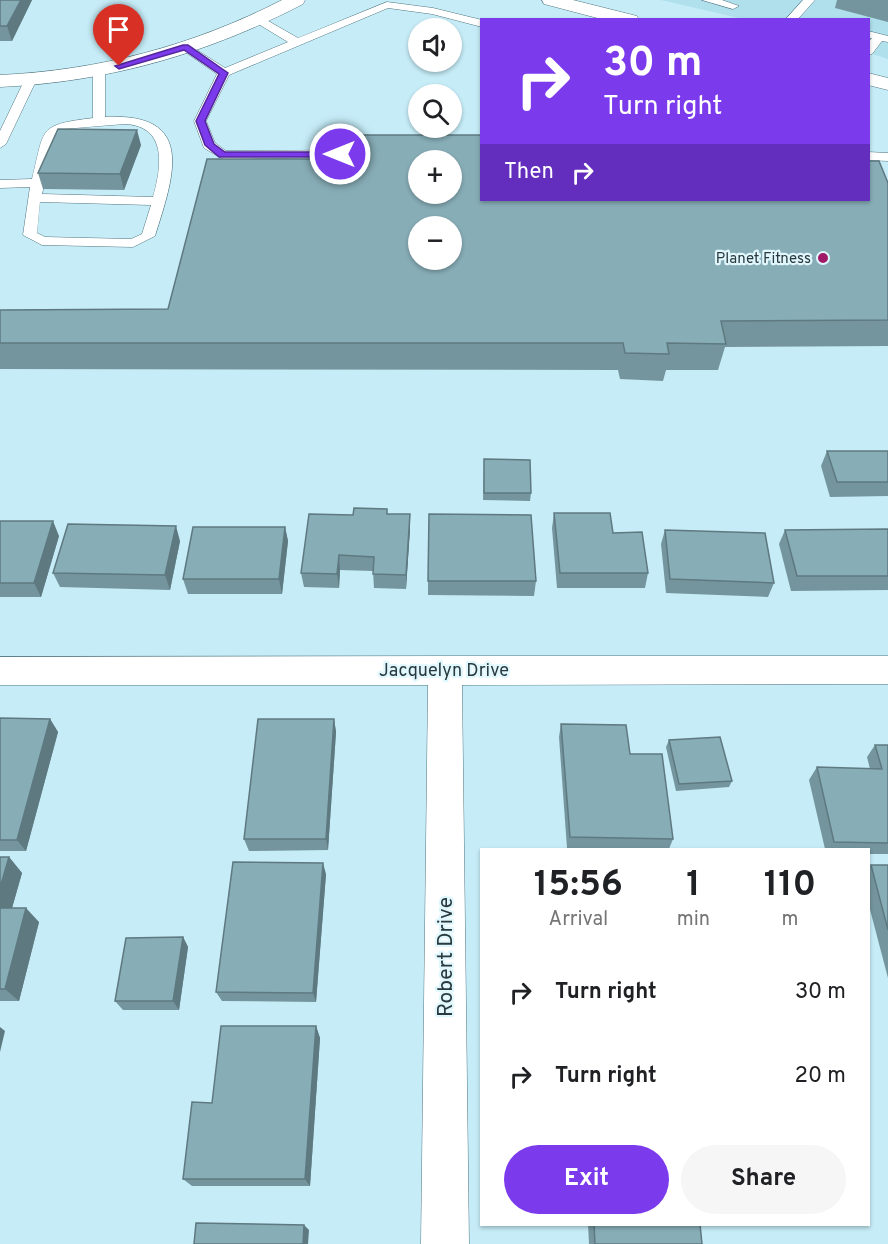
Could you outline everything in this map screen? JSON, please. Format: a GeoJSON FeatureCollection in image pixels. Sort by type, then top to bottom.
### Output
{"type":"FeatureCollection","features":[{"type":"Feature","properties":{"kind":"street"},"geometry":{"type":"LineString","coordinates":[[0,81],[30,81],[99,72],[185,47],[259,20],[296,0]]}},
{"type":"Feature","properties":{"kind":"street"},"geometry":{"type":"LineString","coordinates":[[551,0],[616,18]]}},
{"type":"Feature","properties":{"kind":"street"},"geometry":{"type":"LineString","coordinates":[[870,80],[888,84]]}},
{"type":"Feature","properties":{"kind":"street","name":"Robert Drive"},"geometry":{"type":"LineString","coordinates":[[445,1244],[446,670]]}},
{"type":"Feature","properties":{"kind":"street","name":"Jacquelyn Drive"},"geometry":{"type":"LineString","coordinates":[[0,671],[888,670]]}},
{"type":"Feature","properties":{"kind":"lane"},"geometry":{"type":"LineString","coordinates":[[441,13],[454,0]]}},
{"type":"Feature","properties":{"kind":"lane"},"geometry":{"type":"LineString","coordinates":[[708,0],[733,3],[722,18]]}},
{"type":"Feature","properties":{"kind":"lane"},"geometry":{"type":"LineString","coordinates":[[792,18],[809,0]]}},
{"type":"Feature","properties":{"kind":"lane"},"geometry":{"type":"LineString","coordinates":[[375,154],[223,155],[210,145],[200,121],[224,73],[387,5],[441,13],[480,23]]}},
{"type":"Feature","properties":{"kind":"lane"},"geometry":{"type":"LineString","coordinates":[[259,20],[296,42]]}},
{"type":"Feature","properties":{"kind":"lane"},"geometry":{"type":"LineString","coordinates":[[870,49],[879,37]]}},
{"type":"Feature","properties":{"kind":"lane"},"geometry":{"type":"LineString","coordinates":[[185,47],[224,73]]}},
{"type":"Feature","properties":{"kind":"lane"},"geometry":{"type":"LineString","coordinates":[[99,72],[99,121]]}},
{"type":"Feature","properties":{"kind":"lane"},"geometry":{"type":"LineString","coordinates":[[0,144],[5,122],[30,81]]}},
{"type":"Feature","properties":{"kind":"lane"},"geometry":{"type":"LineString","coordinates":[[99,121],[135,122],[150,125],[162,139],[168,160],[148,236],[133,243],[42,242],[30,235],[34,198],[50,134],[60,126],[99,121]]}},
{"type":"Feature","properties":{"kind":"lane"},"geometry":{"type":"LineString","coordinates":[[870,156],[888,157]]}},
{"type":"Feature","properties":{"kind":"lane"},"geometry":{"type":"LineString","coordinates":[[0,184],[37,183]]}},
{"type":"Feature","properties":{"kind":"lane"},"geometry":{"type":"LineString","coordinates":[[34,198],[158,201]]}},
{"type":"Feature","properties":{"kind":"shaded area"},"geometry":{"type":"Polygon","coordinates":[[[661,0],[888,0],[888,59],[870,53],[870,18],[739,18],[661,0]]]}},
{"type":"Feature","properties":{"kind":"building"},"geometry":{"type":"Polygon","coordinates":[[[0,0],[21,0],[7,26],[0,26],[0,0]]]}},
{"type":"Feature","properties":{"kind":"building"},"geometry":{"type":"Polygon","coordinates":[[[58,129],[137,130],[120,174],[38,173],[58,129]]]}},
{"type":"Feature","properties":{"kind":"building"},"geometry":{"type":"Polygon","coordinates":[[[343,135],[462,138],[462,135],[480,135],[480,201],[870,201],[870,161],[879,161],[888,183],[888,320],[721,321],[726,344],[667,343],[669,354],[625,353],[623,343],[0,343],[0,310],[168,309],[207,159],[339,159],[343,135]]]}},
{"type":"Feature","properties":{"kind":"building"},"geometry":{"type":"Polygon","coordinates":[[[827,451],[888,451],[888,482],[837,482],[827,451]]]}},
{"type":"Feature","properties":{"kind":"building"},"geometry":{"type":"Polygon","coordinates":[[[484,459],[530,460],[531,493],[484,493],[484,459]]]}},
{"type":"Feature","properties":{"kind":"building"},"geometry":{"type":"Polygon","coordinates":[[[354,508],[387,509],[387,514],[410,514],[406,575],[373,574],[374,557],[339,555],[337,574],[301,573],[309,514],[353,515],[354,508]]]}},
{"type":"Feature","properties":{"kind":"building"},"geometry":{"type":"Polygon","coordinates":[[[554,513],[610,513],[613,533],[642,532],[648,573],[560,573],[554,513]]]}},
{"type":"Feature","properties":{"kind":"building"},"geometry":{"type":"Polygon","coordinates":[[[429,514],[531,515],[536,581],[428,581],[429,514]]]}},
{"type":"Feature","properties":{"kind":"building"},"geometry":{"type":"Polygon","coordinates":[[[0,521],[53,521],[34,583],[0,583],[0,521]]]}},
{"type":"Feature","properties":{"kind":"building"},"geometry":{"type":"Polygon","coordinates":[[[68,524],[176,526],[165,575],[53,573],[68,524]]]}},
{"type":"Feature","properties":{"kind":"building"},"geometry":{"type":"Polygon","coordinates":[[[193,527],[285,527],[279,579],[183,579],[193,527]]]}},
{"type":"Feature","properties":{"kind":"building"},"geometry":{"type":"Polygon","coordinates":[[[888,529],[888,576],[797,576],[785,530],[888,529]]]}},
{"type":"Feature","properties":{"kind":"building"},"geometry":{"type":"Polygon","coordinates":[[[665,530],[765,533],[774,583],[670,579],[665,530]]]}},
{"type":"Feature","properties":{"kind":"building"},"geometry":{"type":"Polygon","coordinates":[[[0,718],[50,719],[17,840],[0,840],[0,718]]]}},
{"type":"Feature","properties":{"kind":"building"},"geometry":{"type":"Polygon","coordinates":[[[258,719],[334,719],[326,839],[244,839],[258,719]]]}},
{"type":"Feature","properties":{"kind":"building"},"geometry":{"type":"Polygon","coordinates":[[[561,724],[626,725],[630,754],[662,754],[673,839],[570,837],[561,724]]]}},
{"type":"Feature","properties":{"kind":"building"},"geometry":{"type":"Polygon","coordinates":[[[720,737],[732,781],[679,784],[669,740],[720,737]]]}},
{"type":"Feature","properties":{"kind":"building"},"geometry":{"type":"Polygon","coordinates":[[[875,745],[888,745],[888,843],[834,842],[817,767],[882,769],[875,745]]]}},
{"type":"Feature","properties":{"kind":"building"},"geometry":{"type":"Polygon","coordinates":[[[0,857],[9,857],[0,888],[0,857]]]}},
{"type":"Feature","properties":{"kind":"building"},"geometry":{"type":"Polygon","coordinates":[[[233,862],[323,863],[313,993],[216,992],[233,862]]]}},
{"type":"Feature","properties":{"kind":"building"},"geometry":{"type":"Polygon","coordinates":[[[871,865],[888,865],[888,930],[871,865]]]}},
{"type":"Feature","properties":{"kind":"building"},"geometry":{"type":"Polygon","coordinates":[[[0,908],[26,908],[5,989],[0,989],[0,908]]]}},
{"type":"Feature","properties":{"kind":"building"},"geometry":{"type":"Polygon","coordinates":[[[183,937],[173,1001],[115,1001],[126,938],[183,937]]]}},
{"type":"Feature","properties":{"kind":"building"},"geometry":{"type":"Polygon","coordinates":[[[221,1026],[316,1026],[305,1179],[183,1179],[192,1102],[212,1103],[221,1026]]]}},
{"type":"Feature","properties":{"kind":"building"},"geometry":{"type":"Polygon","coordinates":[[[196,1223],[304,1225],[303,1244],[194,1244],[196,1223]]]}},
{"type":"Feature","properties":{"kind":"building"},"geometry":{"type":"Polygon","coordinates":[[[594,1226],[700,1226],[702,1244],[595,1244],[594,1226]]]}},
{"type":"Feature","properties":{"kind":"place","name":"Planet Fitness"},"geometry":{"type":"Point","coordinates":[823,258]}},
{"type":"Feature","properties":{"kind":"route"},"geometry":{"type":"LineString","coordinates":[[119,66],[185,47],[224,73],[200,121],[210,145],[223,155],[340,154]]}}]}
